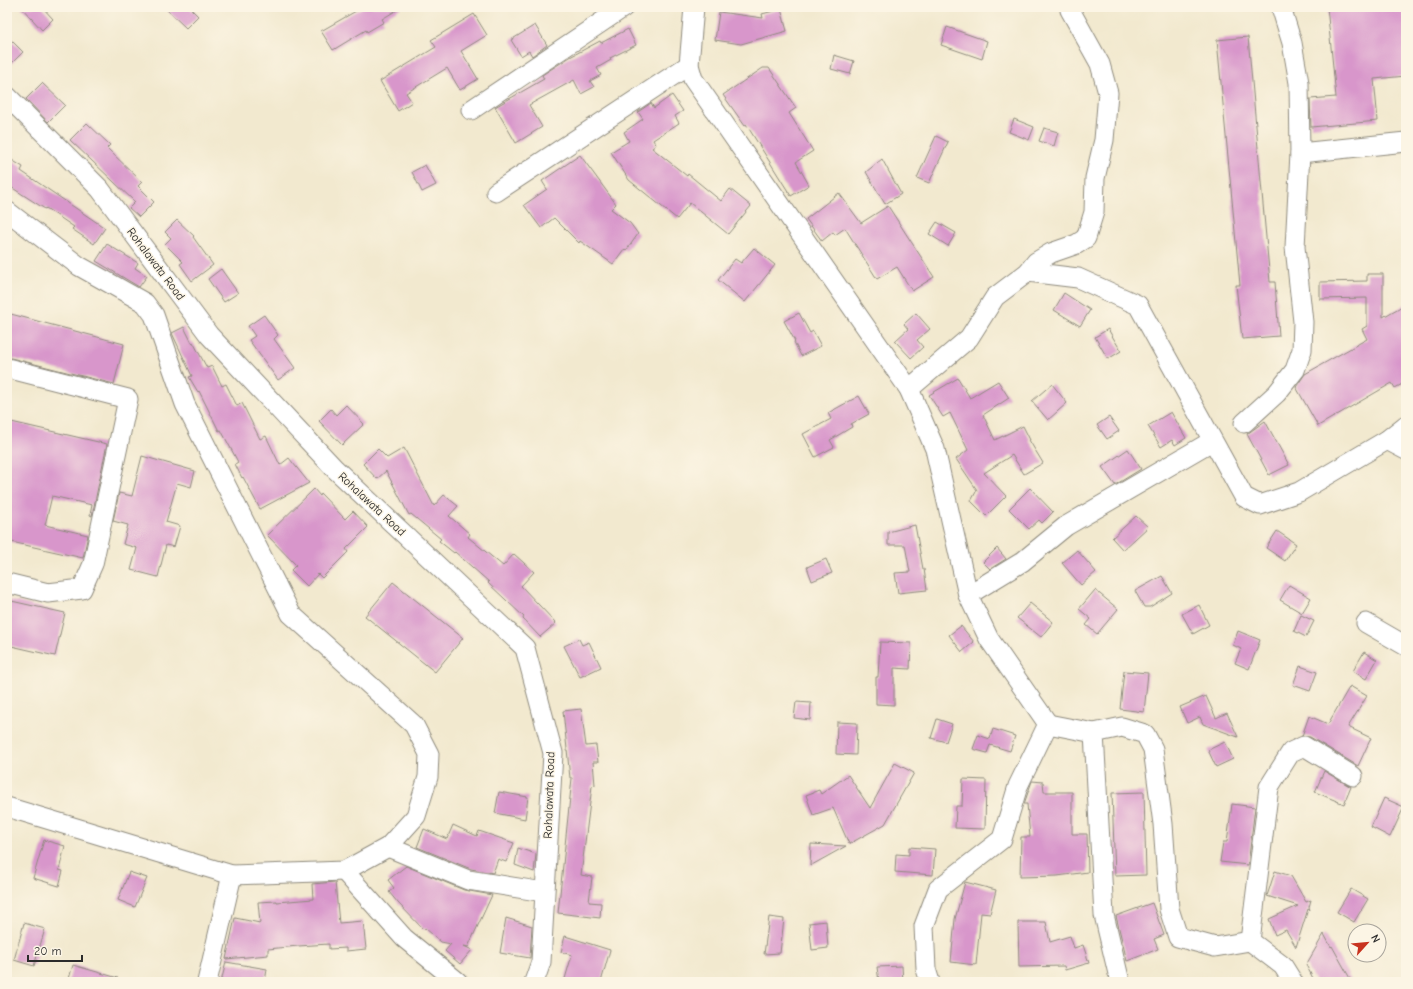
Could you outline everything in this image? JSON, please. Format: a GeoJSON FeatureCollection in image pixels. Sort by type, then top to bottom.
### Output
{"type":"FeatureCollection","features":[{"type":"Feature","properties":{"kind":"street"},"geometry":{"type":"LineString","coordinates":[[471,110],[624,7]]}},
{"type":"Feature","properties":{"kind":"street"},"geometry":{"type":"LineString","coordinates":[[694,7],[689,65],[693,79],[909,389],[935,449],[968,595],[989,639],[1048,724],[1094,733],[1122,727],[1145,734],[1153,749],[1163,824],[1169,909],[1178,937],[1215,947],[1250,941],[1283,966],[1293,982]]}},
{"type":"Feature","properties":{"kind":"street"},"geometry":{"type":"LineString","coordinates":[[1244,423],[1277,393],[1295,370],[1302,350],[1303,322],[1295,247],[1300,153],[1299,83],[1292,43],[1281,7]]}},
{"type":"Feature","properties":{"kind":"street"},"geometry":{"type":"LineString","coordinates":[[909,389],[969,338],[995,297],[1028,272],[1036,262],[1051,253],[1076,244],[1086,238],[1094,212],[1095,178],[1104,140],[1108,93],[1100,64],[1070,10]]}},
{"type":"Feature","properties":{"kind":"street"},"geometry":{"type":"LineString","coordinates":[[496,192],[689,65]]}},
{"type":"Feature","properties":{"kind":"street","name":"Rohalawata Road"},"geometry":{"type":"LineString","coordinates":[[7,96],[100,189],[209,335],[335,469],[525,648],[553,753],[544,892],[542,962],[534,982]]}},
{"type":"Feature","properties":{"kind":"street"},"geometry":{"type":"LineString","coordinates":[[1300,153],[1406,142]]}},
{"type":"Feature","properties":{"kind":"street"},"geometry":{"type":"LineString","coordinates":[[7,211],[79,266],[146,303],[154,315],[185,404],[291,614],[414,725],[429,754],[428,777],[416,816],[388,847],[344,871],[232,875],[7,807]]}},
{"type":"Feature","properties":{"kind":"street"},"geometry":{"type":"LineString","coordinates":[[1028,272],[1078,278],[1138,305],[1244,497],[1260,505],[1299,492],[1387,440],[1406,425]]}},
{"type":"Feature","properties":{"kind":"street"},"geometry":{"type":"LineString","coordinates":[[7,368],[128,399],[93,564],[82,589],[48,593],[7,583]]}},
{"type":"Feature","properties":{"kind":"street"},"geometry":{"type":"LineString","coordinates":[[1387,440],[1406,450]]}},
{"type":"Feature","properties":{"kind":"street"},"geometry":{"type":"LineString","coordinates":[[968,595],[1022,562],[1066,526],[1212,441]]}},
{"type":"Feature","properties":{"kind":"street"},"geometry":{"type":"LineString","coordinates":[[1366,623],[1406,646]]}},
{"type":"Feature","properties":{"kind":"street"},"geometry":{"type":"LineString","coordinates":[[930,982],[926,969],[924,926],[938,889],[1002,838],[1018,786],[1048,724]]}},
{"type":"Feature","properties":{"kind":"street"},"geometry":{"type":"LineString","coordinates":[[1094,733],[1104,915],[1120,982]]}},
{"type":"Feature","properties":{"kind":"street"},"geometry":{"type":"LineString","coordinates":[[1250,941],[1269,787],[1291,752],[1304,746],[1353,776]]}},
{"type":"Feature","properties":{"kind":"street"},"geometry":{"type":"LineString","coordinates":[[388,847],[468,880],[544,892]]}},
{"type":"Feature","properties":{"kind":"street"},"geometry":{"type":"LineString","coordinates":[[344,871],[404,938],[458,982]]}},
{"type":"Feature","properties":{"kind":"street"},"geometry":{"type":"LineString","coordinates":[[207,982],[232,875]]}},
{"type":"Feature","properties":{"kind":"building"},"geometry":{"type":"Polygon","coordinates":[[[21,7],[42,7],[53,19],[42,30],[21,7]]]}},
{"type":"Feature","properties":{"kind":"building"},"geometry":{"type":"Polygon","coordinates":[[[164,7],[189,7],[198,16],[186,28],[164,7]]]}},
{"type":"Feature","properties":{"kind":"building"},"geometry":{"type":"Polygon","coordinates":[[[363,7],[402,7],[382,19],[384,22],[367,32],[366,30],[333,50],[321,31],[363,7]]]}},
{"type":"Feature","properties":{"kind":"building"},"geometry":{"type":"Polygon","coordinates":[[[1327,7],[1404,7],[1406,33],[1406,76],[1374,79],[1378,121],[1311,127],[1310,99],[1336,97],[1327,7]]]}},
{"type":"Feature","properties":{"kind":"building"},"geometry":{"type":"Polygon","coordinates":[[[781,9],[787,31],[741,44],[715,40],[719,12],[763,18],[762,14],[781,9]]]}},
{"type":"Feature","properties":{"kind":"building"},"geometry":{"type":"Polygon","coordinates":[[[474,14],[487,35],[461,51],[478,79],[460,90],[447,68],[406,93],[412,102],[398,111],[380,81],[436,47],[431,40],[474,14]]]}},
{"type":"Feature","properties":{"kind":"building"},"geometry":{"type":"Polygon","coordinates":[[[535,25],[547,45],[532,56],[529,51],[521,56],[511,40],[535,25]]]}},
{"type":"Feature","properties":{"kind":"building"},"geometry":{"type":"Polygon","coordinates":[[[947,27],[987,41],[982,59],[941,45],[947,27]]]}},
{"type":"Feature","properties":{"kind":"building"},"geometry":{"type":"Polygon","coordinates":[[[628,29],[636,45],[610,58],[611,60],[597,68],[601,75],[590,81],[594,87],[581,94],[574,80],[529,105],[542,127],[516,143],[495,107],[544,79],[542,75],[570,57],[600,41],[601,43],[628,29]]]}},
{"type":"Feature","properties":{"kind":"building"},"geometry":{"type":"Polygon","coordinates":[[[7,36],[23,52],[7,68],[7,36]]]}},
{"type":"Feature","properties":{"kind":"building"},"geometry":{"type":"Polygon","coordinates":[[[1248,37],[1270,282],[1275,282],[1279,336],[1242,339],[1236,285],[1240,285],[1217,40],[1248,37]]]}},
{"type":"Feature","properties":{"kind":"building"},"geometry":{"type":"Polygon","coordinates":[[[834,55],[854,61],[850,74],[831,69],[834,55]]]}},
{"type":"Feature","properties":{"kind":"building"},"geometry":{"type":"Polygon","coordinates":[[[763,68],[769,68],[796,108],[789,113],[813,151],[796,162],[809,185],[791,196],[746,124],[745,126],[723,95],[763,68]]]}},
{"type":"Feature","properties":{"kind":"building"},"geometry":{"type":"Polygon","coordinates":[[[42,83],[65,105],[48,122],[26,99],[42,83]]]}},
{"type":"Feature","properties":{"kind":"building"},"geometry":{"type":"Polygon","coordinates":[[[672,95],[683,111],[675,116],[679,123],[653,140],[656,145],[652,148],[687,176],[688,174],[721,201],[730,189],[751,206],[728,234],[690,203],[677,219],[629,180],[611,152],[629,141],[624,132],[643,119],[638,112],[651,103],[654,108],[672,95]]]}},
{"type":"Feature","properties":{"kind":"building"},"geometry":{"type":"Polygon","coordinates":[[[1014,119],[1034,127],[1029,140],[1009,132],[1014,119]]]}},
{"type":"Feature","properties":{"kind":"building"},"geometry":{"type":"Polygon","coordinates":[[[87,123],[110,145],[107,148],[142,182],[138,186],[154,202],[139,217],[129,208],[135,202],[70,140],[87,123]]]}},
{"type":"Feature","properties":{"kind":"building"},"geometry":{"type":"Polygon","coordinates":[[[1044,128],[1058,132],[1054,146],[1039,141],[1044,128]]]}},
{"type":"Feature","properties":{"kind":"building"},"geometry":{"type":"Polygon","coordinates":[[[936,136],[948,142],[929,183],[917,178],[936,136]]]}},
{"type":"Feature","properties":{"kind":"building"},"geometry":{"type":"Polygon","coordinates":[[[580,155],[616,204],[611,209],[630,223],[638,234],[626,251],[624,249],[613,264],[580,241],[579,243],[554,218],[541,228],[524,205],[547,189],[542,181],[580,155]]]}},
{"type":"Feature","properties":{"kind":"building"},"geometry":{"type":"Polygon","coordinates":[[[7,157],[23,167],[21,171],[105,228],[94,244],[72,229],[74,227],[11,187],[7,192],[7,157]]]}},
{"type":"Feature","properties":{"kind":"building"},"geometry":{"type":"Polygon","coordinates":[[[882,159],[901,194],[885,204],[866,172],[882,159]]]}},
{"type":"Feature","properties":{"kind":"building"},"geometry":{"type":"Polygon","coordinates":[[[425,165],[436,185],[422,192],[412,172],[425,165]]]}},
{"type":"Feature","properties":{"kind":"building"},"geometry":{"type":"Polygon","coordinates":[[[839,193],[861,223],[888,206],[934,277],[912,291],[897,267],[877,279],[845,228],[835,235],[833,232],[822,241],[806,219],[839,193]]]}},
{"type":"Feature","properties":{"kind":"building"},"geometry":{"type":"Polygon","coordinates":[[[177,220],[194,236],[193,237],[213,265],[192,281],[180,264],[183,262],[165,244],[171,238],[165,232],[177,220]]]}},
{"type":"Feature","properties":{"kind":"building"},"geometry":{"type":"Polygon","coordinates":[[[937,222],[956,233],[948,246],[929,234],[937,222]]]}},
{"type":"Feature","properties":{"kind":"building"},"geometry":{"type":"Polygon","coordinates":[[[107,244],[138,263],[135,268],[147,276],[139,287],[96,261],[107,244]]]}},
{"type":"Feature","properties":{"kind":"building"},"geometry":{"type":"Polygon","coordinates":[[[754,248],[775,265],[745,302],[718,280],[735,259],[741,263],[754,248]]]}},
{"type":"Feature","properties":{"kind":"building"},"geometry":{"type":"Polygon","coordinates":[[[221,269],[238,293],[224,302],[208,279],[221,269]]]}},
{"type":"Feature","properties":{"kind":"building"},"geometry":{"type":"Polygon","coordinates":[[[1367,274],[1383,274],[1383,317],[1406,304],[1406,382],[1395,388],[1392,383],[1318,426],[1296,387],[1305,374],[1367,339],[1362,329],[1367,326],[1367,298],[1320,299],[1320,282],[1367,281],[1367,274]]]}},
{"type":"Feature","properties":{"kind":"building"},"geometry":{"type":"Polygon","coordinates":[[[1064,293],[1090,310],[1080,326],[1054,310],[1064,293]]]}},
{"type":"Feature","properties":{"kind":"building"},"geometry":{"type":"Polygon","coordinates":[[[7,313],[124,344],[114,384],[7,357],[7,313]]]}},
{"type":"Feature","properties":{"kind":"building"},"geometry":{"type":"Polygon","coordinates":[[[799,313],[810,333],[813,331],[821,346],[801,356],[784,321],[799,313]]]}},
{"type":"Feature","properties":{"kind":"building"},"geometry":{"type":"Polygon","coordinates":[[[916,313],[930,329],[917,340],[923,347],[911,358],[895,341],[908,329],[904,324],[916,313]]]}},
{"type":"Feature","properties":{"kind":"building"},"geometry":{"type":"Polygon","coordinates":[[[264,315],[278,335],[274,339],[295,368],[278,380],[249,340],[255,336],[248,326],[264,315]]]}},
{"type":"Feature","properties":{"kind":"building"},"geometry":{"type":"Polygon","coordinates":[[[184,327],[207,368],[212,366],[222,386],[226,384],[237,406],[242,403],[260,439],[266,436],[280,465],[289,458],[309,483],[260,509],[235,464],[238,462],[221,430],[219,431],[199,391],[198,392],[189,377],[192,376],[172,333],[184,327]]]}},
{"type":"Feature","properties":{"kind":"building"},"geometry":{"type":"Polygon","coordinates":[[[1108,329],[1121,351],[1108,359],[1095,337],[1108,329]]]}},
{"type":"Feature","properties":{"kind":"building"},"geometry":{"type":"Polygon","coordinates":[[[958,378],[970,398],[998,381],[1009,398],[983,415],[995,440],[1023,426],[1029,440],[1043,463],[1024,474],[1012,455],[984,473],[1006,496],[986,516],[971,501],[977,490],[956,459],[968,450],[950,413],[943,417],[929,395],[958,378]]]}},
{"type":"Feature","properties":{"kind":"building"},"geometry":{"type":"Polygon","coordinates":[[[1052,384],[1067,403],[1048,420],[1032,401],[1052,384]]]}},
{"type":"Feature","properties":{"kind":"building"},"geometry":{"type":"Polygon","coordinates":[[[859,396],[869,414],[851,424],[852,427],[830,440],[834,447],[815,457],[803,434],[831,419],[828,413],[859,396]]]}},
{"type":"Feature","properties":{"kind":"building"},"geometry":{"type":"Polygon","coordinates":[[[346,405],[364,424],[342,445],[319,421],[331,409],[336,415],[346,405]]]}},
{"type":"Feature","properties":{"kind":"building"},"geometry":{"type":"Polygon","coordinates":[[[1171,412],[1186,438],[1175,445],[1172,440],[1161,447],[1148,426],[1171,412]]]}},
{"type":"Feature","properties":{"kind":"building"},"geometry":{"type":"Polygon","coordinates":[[[1109,417],[1119,431],[1107,439],[1097,425],[1109,417]]]}},
{"type":"Feature","properties":{"kind":"building"},"geometry":{"type":"Polygon","coordinates":[[[7,421],[107,444],[92,516],[90,515],[92,505],[52,496],[45,525],[88,535],[83,558],[7,541],[7,421]]]}},
{"type":"Feature","properties":{"kind":"building"},"geometry":{"type":"Polygon","coordinates":[[[1265,421],[1289,465],[1269,475],[1247,434],[1265,421]]]}},
{"type":"Feature","properties":{"kind":"building"},"geometry":{"type":"Polygon","coordinates":[[[404,448],[434,506],[444,495],[458,506],[449,516],[470,534],[468,537],[503,566],[514,554],[534,572],[521,586],[556,623],[540,637],[523,619],[524,617],[488,583],[489,582],[455,552],[454,553],[439,541],[441,539],[411,514],[409,515],[386,471],[377,479],[363,464],[378,449],[387,458],[404,448]]]}},
{"type":"Feature","properties":{"kind":"building"},"geometry":{"type":"Polygon","coordinates":[[[1128,449],[1141,469],[1115,485],[1102,467],[1128,449]]]}},
{"type":"Feature","properties":{"kind":"building"},"geometry":{"type":"Polygon","coordinates":[[[142,456],[195,471],[191,487],[177,483],[166,522],[180,526],[174,547],[166,545],[158,577],[131,570],[137,548],[123,544],[128,525],[113,521],[119,493],[132,496],[142,456]]]}},
{"type":"Feature","properties":{"kind":"building"},"geometry":{"type":"Polygon","coordinates":[[[1030,488],[1053,512],[1042,523],[1039,520],[1029,529],[1009,509],[1030,488]]]}},
{"type":"Feature","properties":{"kind":"building"},"geometry":{"type":"Polygon","coordinates":[[[314,489],[320,496],[321,494],[345,519],[353,511],[368,527],[346,549],[348,552],[322,578],[318,574],[307,586],[291,570],[296,565],[267,535],[314,489]]]}},
{"type":"Feature","properties":{"kind":"building"},"geometry":{"type":"Polygon","coordinates":[[[1136,516],[1148,527],[1123,550],[1112,538],[1136,516]]]}},
{"type":"Feature","properties":{"kind":"building"},"geometry":{"type":"Polygon","coordinates":[[[915,525],[927,590],[898,593],[895,573],[910,572],[905,545],[888,545],[888,532],[915,525]]]}},
{"type":"Feature","properties":{"kind":"building"},"geometry":{"type":"Polygon","coordinates":[[[1277,531],[1296,544],[1285,561],[1266,548],[1277,531]]]}},
{"type":"Feature","properties":{"kind":"building"},"geometry":{"type":"Polygon","coordinates":[[[997,548],[1006,559],[990,569],[983,562],[997,548]]]}},
{"type":"Feature","properties":{"kind":"building"},"geometry":{"type":"Polygon","coordinates":[[[1077,550],[1096,572],[1081,585],[1062,563],[1077,550]]]}},
{"type":"Feature","properties":{"kind":"building"},"geometry":{"type":"Polygon","coordinates":[[[826,559],[832,573],[812,581],[807,567],[826,559]]]}},
{"type":"Feature","properties":{"kind":"building"},"geometry":{"type":"Polygon","coordinates":[[[1162,576],[1172,593],[1150,607],[1144,607],[1135,591],[1162,576]]]}},
{"type":"Feature","properties":{"kind":"building"},"geometry":{"type":"Polygon","coordinates":[[[393,582],[463,638],[435,672],[365,616],[393,582]]]}},
{"type":"Feature","properties":{"kind":"building"},"geometry":{"type":"Polygon","coordinates":[[[1289,585],[1311,598],[1302,613],[1280,600],[1289,585]]]}},
{"type":"Feature","properties":{"kind":"building"},"geometry":{"type":"Polygon","coordinates":[[[1095,590],[1118,609],[1097,634],[1086,625],[1091,619],[1079,609],[1095,590]]]}},
{"type":"Feature","properties":{"kind":"building"},"geometry":{"type":"Polygon","coordinates":[[[7,600],[65,613],[55,656],[7,645],[7,600]]]}},
{"type":"Feature","properties":{"kind":"building"},"geometry":{"type":"Polygon","coordinates":[[[1030,603],[1053,622],[1041,637],[1017,618],[1030,603]]]}},
{"type":"Feature","properties":{"kind":"building"},"geometry":{"type":"Polygon","coordinates":[[[1199,605],[1209,625],[1193,634],[1182,614],[1199,605]]]}},
{"type":"Feature","properties":{"kind":"building"},"geometry":{"type":"Polygon","coordinates":[[[1301,615],[1314,621],[1306,637],[1294,631],[1301,615]]]}},
{"type":"Feature","properties":{"kind":"building"},"geometry":{"type":"Polygon","coordinates":[[[961,626],[974,642],[962,652],[949,635],[961,626]]]}},
{"type":"Feature","properties":{"kind":"building"},"geometry":{"type":"Polygon","coordinates":[[[1238,631],[1260,640],[1249,669],[1235,663],[1241,649],[1233,645],[1238,631]]]}},
{"type":"Feature","properties":{"kind":"building"},"geometry":{"type":"Polygon","coordinates":[[[579,639],[582,645],[589,642],[601,667],[580,677],[564,646],[579,639]]]}},
{"type":"Feature","properties":{"kind":"building"},"geometry":{"type":"Polygon","coordinates":[[[880,642],[911,643],[910,669],[894,668],[894,705],[876,704],[876,677],[878,677],[880,642]]]}},
{"type":"Feature","properties":{"kind":"building"},"geometry":{"type":"Polygon","coordinates":[[[1364,652],[1377,660],[1366,679],[1353,671],[1364,652]]]}},
{"type":"Feature","properties":{"kind":"building"},"geometry":{"type":"Polygon","coordinates":[[[1300,666],[1317,672],[1310,691],[1293,685],[1300,666]]]}},
{"type":"Feature","properties":{"kind":"building"},"geometry":{"type":"Polygon","coordinates":[[[1124,671],[1148,673],[1144,712],[1120,709],[1124,671]]]}},
{"type":"Feature","properties":{"kind":"building"},"geometry":{"type":"Polygon","coordinates":[[[1350,686],[1367,696],[1348,727],[1371,738],[1358,766],[1310,737],[1302,736],[1309,716],[1328,724],[1350,686]]]}},
{"type":"Feature","properties":{"kind":"building"},"geometry":{"type":"Polygon","coordinates":[[[1206,696],[1216,718],[1227,713],[1238,737],[1203,724],[1200,717],[1187,723],[1180,707],[1206,696]]]}},
{"type":"Feature","properties":{"kind":"building"},"geometry":{"type":"Polygon","coordinates":[[[796,702],[811,703],[810,720],[794,718],[796,702]]]}},
{"type":"Feature","properties":{"kind":"building"},"geometry":{"type":"Polygon","coordinates":[[[581,709],[586,746],[596,745],[598,762],[593,762],[595,785],[592,786],[581,875],[592,877],[589,902],[601,903],[600,918],[558,913],[572,778],[570,778],[563,711],[581,709]]]}},
{"type":"Feature","properties":{"kind":"building"},"geometry":{"type":"Polygon","coordinates":[[[937,719],[952,724],[946,742],[931,738],[937,719]]]}},
{"type":"Feature","properties":{"kind":"building"},"geometry":{"type":"Polygon","coordinates":[[[837,722],[857,723],[856,755],[836,754],[837,722]]]}},
{"type":"Feature","properties":{"kind":"building"},"geometry":{"type":"Polygon","coordinates":[[[993,729],[1015,736],[1010,751],[990,745],[987,753],[973,749],[978,735],[990,739],[993,729]]]}},
{"type":"Feature","properties":{"kind":"building"},"geometry":{"type":"Polygon","coordinates":[[[1225,742],[1233,759],[1216,767],[1208,750],[1225,742]]]}},
{"type":"Feature","properties":{"kind":"building"},"geometry":{"type":"Polygon","coordinates":[[[895,763],[914,773],[885,824],[849,844],[833,808],[813,815],[806,795],[819,790],[821,794],[848,775],[870,808],[895,763]]]}},
{"type":"Feature","properties":{"kind":"building"},"geometry":{"type":"Polygon","coordinates":[[[1324,771],[1351,787],[1344,804],[1315,792],[1324,771]]]}},
{"type":"Feature","properties":{"kind":"building"},"geometry":{"type":"Polygon","coordinates":[[[963,779],[986,780],[985,829],[955,828],[956,806],[962,806],[963,779]]]}},
{"type":"Feature","properties":{"kind":"building"},"geometry":{"type":"Polygon","coordinates":[[[1032,781],[1043,782],[1044,792],[1072,792],[1072,834],[1087,834],[1088,872],[1057,876],[1020,877],[1021,837],[1030,837],[1027,804],[1024,804],[1032,781]]]}},
{"type":"Feature","properties":{"kind":"building"},"geometry":{"type":"Polygon","coordinates":[[[499,792],[528,797],[525,819],[495,813],[499,792]]]}},
{"type":"Feature","properties":{"kind":"building"},"geometry":{"type":"Polygon","coordinates":[[[1144,792],[1146,875],[1115,876],[1112,793],[1144,792]]]}},
{"type":"Feature","properties":{"kind":"building"},"geometry":{"type":"Polygon","coordinates":[[[1384,798],[1404,807],[1390,837],[1371,827],[1384,798]]]}},
{"type":"Feature","properties":{"kind":"building"},"geometry":{"type":"Polygon","coordinates":[[[1232,804],[1255,807],[1248,865],[1220,862],[1223,842],[1227,842],[1232,804]]]}},
{"type":"Feature","properties":{"kind":"building"},"geometry":{"type":"Polygon","coordinates":[[[453,825],[477,836],[479,831],[514,843],[506,862],[498,859],[493,873],[471,869],[417,847],[424,829],[447,839],[453,825]]]}},
{"type":"Feature","properties":{"kind":"building"},"geometry":{"type":"Polygon","coordinates":[[[44,840],[65,846],[59,870],[63,871],[59,886],[33,878],[44,840]]]}},
{"type":"Feature","properties":{"kind":"building"},"geometry":{"type":"Polygon","coordinates":[[[811,844],[846,846],[810,866],[811,844]]]}},
{"type":"Feature","properties":{"kind":"building"},"geometry":{"type":"Polygon","coordinates":[[[909,847],[935,849],[933,875],[895,872],[896,854],[909,855],[909,847]]]}},
{"type":"Feature","properties":{"kind":"building"},"geometry":{"type":"Polygon","coordinates":[[[518,848],[536,854],[534,872],[515,865],[518,848]]]}},
{"type":"Feature","properties":{"kind":"building"},"geometry":{"type":"Polygon","coordinates":[[[406,866],[464,890],[492,895],[468,947],[464,946],[472,950],[460,964],[445,951],[451,944],[441,942],[425,928],[424,930],[389,892],[394,888],[388,880],[406,866]]]}},
{"type":"Feature","properties":{"kind":"building"},"geometry":{"type":"Polygon","coordinates":[[[1275,871],[1291,876],[1306,902],[1311,900],[1309,907],[1310,910],[1308,909],[1296,947],[1286,930],[1275,935],[1269,919],[1298,906],[1267,896],[1275,871]]]}},
{"type":"Feature","properties":{"kind":"building"},"geometry":{"type":"Polygon","coordinates":[[[129,872],[147,878],[135,907],[118,900],[129,872]]]}},
{"type":"Feature","properties":{"kind":"building"},"geometry":{"type":"Polygon","coordinates":[[[335,882],[339,923],[363,921],[366,949],[346,951],[346,948],[329,949],[329,944],[298,946],[268,949],[268,955],[226,959],[235,918],[260,923],[258,902],[313,899],[312,884],[335,882]]]}},
{"type":"Feature","properties":{"kind":"building"},"geometry":{"type":"Polygon","coordinates":[[[965,882],[996,890],[990,914],[981,913],[976,965],[951,962],[955,919],[965,882]]]}},
{"type":"Feature","properties":{"kind":"building"},"geometry":{"type":"Polygon","coordinates":[[[1351,889],[1368,899],[1354,922],[1337,912],[1351,889]]]}},
{"type":"Feature","properties":{"kind":"building"},"geometry":{"type":"Polygon","coordinates":[[[1152,903],[1164,935],[1154,939],[1158,949],[1127,961],[1116,916],[1152,903]]]}},
{"type":"Feature","properties":{"kind":"building"},"geometry":{"type":"Polygon","coordinates":[[[769,917],[784,919],[780,953],[764,954],[769,917]]]}},
{"type":"Feature","properties":{"kind":"building"},"geometry":{"type":"Polygon","coordinates":[[[506,918],[532,926],[530,958],[500,953],[506,918]]]}},
{"type":"Feature","properties":{"kind":"building"},"geometry":{"type":"Polygon","coordinates":[[[826,921],[828,948],[812,950],[809,923],[826,921]]]}},
{"type":"Feature","properties":{"kind":"building"},"geometry":{"type":"Polygon","coordinates":[[[1018,922],[1046,922],[1050,942],[1070,936],[1074,948],[1083,945],[1089,963],[1065,970],[1064,966],[1019,967],[1018,922]]]}},
{"type":"Feature","properties":{"kind":"building"},"geometry":{"type":"Polygon","coordinates":[[[24,923],[45,929],[34,966],[14,960],[24,923]]]}},
{"type":"Feature","properties":{"kind":"building"},"geometry":{"type":"Polygon","coordinates":[[[1324,934],[1352,982],[1315,982],[1306,965],[1324,934]]]}},
{"type":"Feature","properties":{"kind":"building"},"geometry":{"type":"Polygon","coordinates":[[[565,936],[610,950],[601,982],[564,982],[572,955],[561,952],[565,936]]]}},
{"type":"Feature","properties":{"kind":"building"},"geometry":{"type":"Polygon","coordinates":[[[226,962],[267,969],[265,982],[221,982],[226,962]]]}},
{"type":"Feature","properties":{"kind":"building"},"geometry":{"type":"Polygon","coordinates":[[[73,965],[118,978],[117,982],[68,982],[73,965]]]}},
{"type":"Feature","properties":{"kind":"building"},"geometry":{"type":"Polygon","coordinates":[[[902,966],[903,982],[879,982],[877,967],[902,966]]]}}]}
